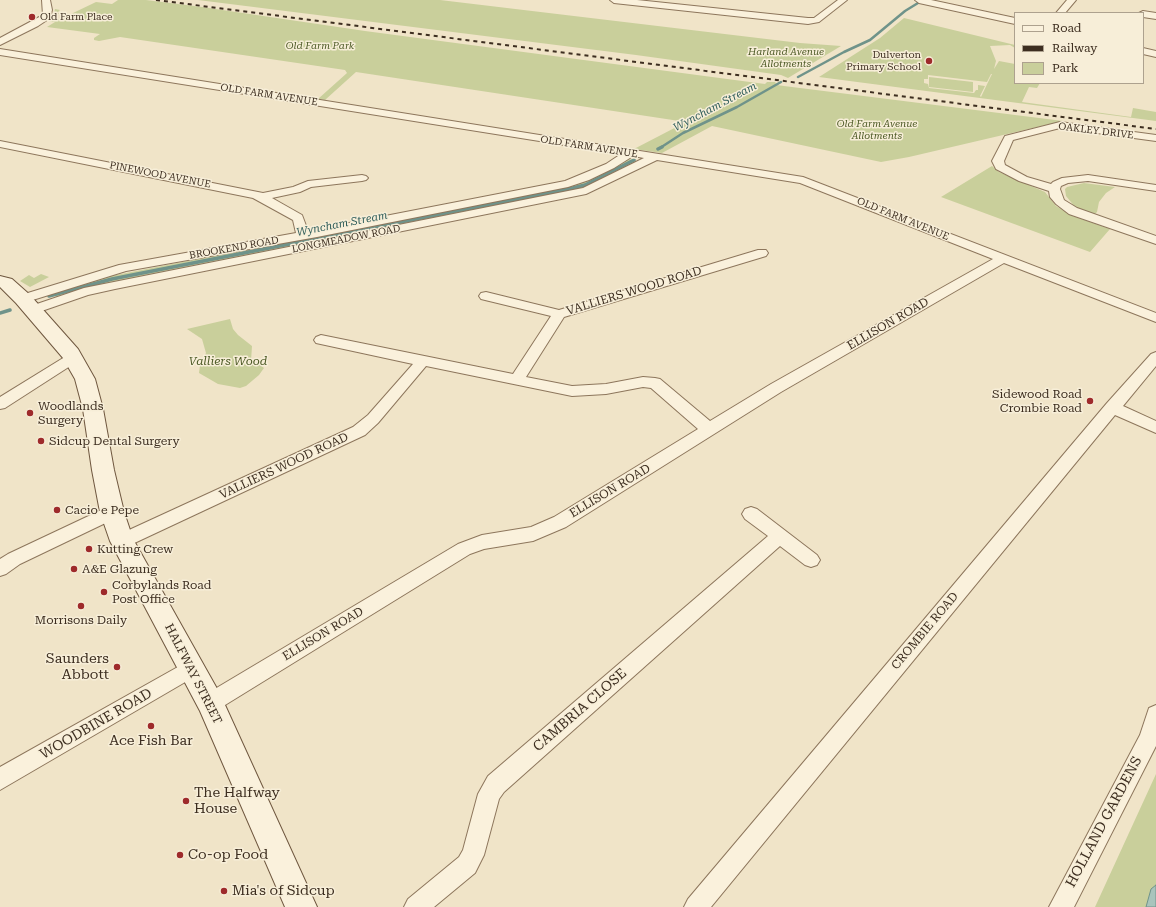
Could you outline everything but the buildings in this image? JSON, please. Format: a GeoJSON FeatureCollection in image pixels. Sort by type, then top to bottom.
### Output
{"type":"FeatureCollection","features":[{"type":"Feature","properties":{"kind":"main road","name":"HALFWAY STREET"},"geometry":{"type":"LineString","coordinates":[[0,281],[6,284],[28,304],[73,358],[85,379],[93,409],[103,470],[112,512],[122,541],[210,703],[300,907]]}},
{"type":"Feature","properties":{"kind":"street"},"geometry":{"type":"LineString","coordinates":[[0,42],[47,16],[49,12],[46,0]]}},
{"type":"Feature","properties":{"kind":"street"},"geometry":{"type":"LineString","coordinates":[[618,0],[808,21],[816,20],[843,0]]}},
{"type":"Feature","properties":{"kind":"street"},"geometry":{"type":"LineString","coordinates":[[1061,12],[1072,0]]}},
{"type":"Feature","properties":{"kind":"street"},"geometry":{"type":"LineString","coordinates":[[923,1],[959,4],[1014,21]]}},
{"type":"Feature","properties":{"kind":"street"},"geometry":{"type":"LineString","coordinates":[[1144,14],[1156,16]]}},
{"type":"Feature","properties":{"kind":"street"},"geometry":{"type":"LineString","coordinates":[[1144,51],[1156,54]]}},
{"type":"Feature","properties":{"kind":"street","name":"OLD FARM AVENUE"},"geometry":{"type":"LineString","coordinates":[[0,52],[630,154],[794,178],[813,183],[1156,318]]}},
{"type":"Feature","properties":{"kind":"street","name":"OAKLEY DRIVE"},"geometry":{"type":"LineString","coordinates":[[1054,189],[1023,179],[1000,167],[998,161],[1009,138],[1060,125],[1156,138]]}},
{"type":"Feature","properties":{"kind":"street","name":"PINEWOOD AVENUE"},"geometry":{"type":"LineString","coordinates":[[0,144],[243,191],[262,197],[298,218],[303,235]]}},
{"type":"Feature","properties":{"kind":"street","name":"BROOKEND ROAD"},"geometry":{"type":"LineString","coordinates":[[28,304],[124,268],[568,184],[610,166],[630,154]]}},
{"type":"Feature","properties":{"kind":"street","name":"LONGMEADOW ROAD"},"geometry":{"type":"LineString","coordinates":[[28,304],[115,284],[586,191],[654,157]]}},
{"type":"Feature","properties":{"kind":"street"},"geometry":{"type":"LineString","coordinates":[[262,197],[305,187],[309,180],[362,178]]}},
{"type":"Feature","properties":{"kind":"street"},"geometry":{"type":"LineString","coordinates":[[1156,188],[1084,178],[1072,178],[1061,181],[1054,189],[1056,197],[1060,202],[1073,210],[1156,240]]}},
{"type":"Feature","properties":{"kind":"street","name":"VALLIERS WOOD ROAD"},"geometry":{"type":"LineString","coordinates":[[517,380],[554,319],[559,314],[762,253]]}},
{"type":"Feature","properties":{"kind":"street","name":"ELLISON ROAD"},"geometry":{"type":"LineString","coordinates":[[210,703],[464,549],[482,542],[533,534],[560,522],[776,388],[1003,258]]}},
{"type":"Feature","properties":{"kind":"street"},"geometry":{"type":"LineString","coordinates":[[486,296],[559,314]]}},
{"type":"Feature","properties":{"kind":"street"},"geometry":{"type":"LineString","coordinates":[[321,340],[572,391],[606,389],[643,382],[655,382],[710,430]]}},
{"type":"Feature","properties":{"kind":"street","name":"CROMBIE ROAD"},"geometry":{"type":"LineString","coordinates":[[696,907],[1112,407],[1156,357]]}},
{"type":"Feature","properties":{"kind":"street"},"geometry":{"type":"LineString","coordinates":[[0,404],[73,358]]}},
{"type":"Feature","properties":{"kind":"street","name":"VALLIERS WOOD ROAD"},"geometry":{"type":"LineString","coordinates":[[122,541],[359,431],[373,419],[423,361]]}},
{"type":"Feature","properties":{"kind":"street"},"geometry":{"type":"LineString","coordinates":[[1112,407],[1156,427]]}},
{"type":"Feature","properties":{"kind":"street"},"geometry":{"type":"LineString","coordinates":[[0,569],[14,559],[112,512]]}},
{"type":"Feature","properties":{"kind":"street"},"geometry":{"type":"LineString","coordinates":[[751,514],[811,560]]}},
{"type":"Feature","properties":{"kind":"street","name":"CAMBRIA CLOSE"},"geometry":{"type":"LineString","coordinates":[[416,907],[467,865],[473,855],[489,794],[496,784],[780,536]]}},
{"type":"Feature","properties":{"kind":"street","name":"WOODBINE ROAD"},"geometry":{"type":"LineString","coordinates":[[0,779],[192,668]]}},
{"type":"Feature","properties":{"kind":"street","name":"HOLLAND GARDENS"},"geometry":{"type":"LineString","coordinates":[[1061,907],[1149,738],[1156,715]]}},
{"type":"Feature","properties":{"kind":"green space","name":"Old Farm Avenue Allotments"},"geometry":{"type":"Polygon","coordinates":[[[118,0],[146,0],[202,7],[365,31],[765,84],[767,82],[775,82],[777,85],[784,86],[1063,121],[909,157],[881,162],[712,126],[662,153],[634,149],[686,122],[356,72],[325,100],[318,99],[347,73],[345,70],[120,37],[99,41],[94,40],[94,38],[100,34],[47,27],[55,22],[48,21],[50,18],[53,18],[49,21],[55,21],[58,20],[55,19],[60,19],[68,15],[54,13],[55,9],[60,10],[57,13],[71,14],[96,2],[112,4],[118,0]]]}},
{"type":"Feature","properties":{"kind":"green space","name":"Harland Avenue Allotments"},"geometry":{"type":"Polygon","coordinates":[[[198,0],[440,0],[800,43],[841,46],[788,78],[781,75],[636,55],[198,0]]]}},
{"type":"Feature","properties":{"kind":"green space","name":"Dulverton Primary School"},"geometry":{"type":"Polygon","coordinates":[[[904,18],[1014,45],[1014,47],[1010,45],[990,46],[996,61],[994,69],[999,61],[1014,64],[1014,84],[1039,84],[1037,88],[1029,87],[1022,102],[1131,117],[1133,108],[1156,112],[1156,121],[819,77],[880,38],[904,18]],[[992,74],[987,82],[928,75],[928,79],[924,79],[924,83],[928,84],[929,88],[974,93],[978,90],[978,85],[985,86],[980,96],[981,97],[992,74]]]}},
{"type":"Feature","properties":{"kind":"green space"},"geometry":{"type":"Polygon","coordinates":[[[929,77],[973,82],[973,92],[929,87],[929,77]]]}},
{"type":"Feature","properties":{"kind":"green space"},"geometry":{"type":"Polygon","coordinates":[[[629,159],[636,161],[636,163],[591,186],[576,191],[321,241],[319,236],[532,193],[629,159]]]}},
{"type":"Feature","properties":{"kind":"green space"},"geometry":{"type":"Polygon","coordinates":[[[992,166],[999,172],[1045,192],[1056,206],[1073,216],[1110,229],[1090,252],[941,197],[992,166]]]}},
{"type":"Feature","properties":{"kind":"green space"},"geometry":{"type":"Polygon","coordinates":[[[1084,183],[1115,187],[1106,193],[1099,202],[1097,212],[1094,215],[1075,207],[1066,196],[1065,189],[1067,187],[1084,183]]]}},
{"type":"Feature","properties":{"kind":"green space"},"geometry":{"type":"Polygon","coordinates":[[[316,236],[317,242],[98,286],[61,296],[56,297],[54,295],[55,292],[111,276],[316,236]]]}},
{"type":"Feature","properties":{"kind":"green space"},"geometry":{"type":"Polygon","coordinates":[[[41,274],[49,277],[30,287],[20,281],[29,275],[34,278],[41,274]]]}},
{"type":"Feature","properties":{"kind":"green space","name":"Valliers Wood"},"geometry":{"type":"Polygon","coordinates":[[[230,319],[233,329],[252,346],[251,361],[258,363],[264,368],[259,375],[246,386],[240,388],[218,384],[199,373],[200,365],[206,353],[202,339],[187,329],[230,319]]]}},
{"type":"Feature","properties":{"kind":"green space"},"geometry":{"type":"Polygon","coordinates":[[[1156,774],[1156,907],[1095,907],[1156,774]]]}},
{"type":"Feature","properties":{"kind":"water"},"geometry":{"type":"Polygon","coordinates":[[[1156,885],[1156,907],[1146,907],[1151,889],[1156,885]]]}},
{"type":"Feature","properties":{"kind":"waterway","name":"Wyncham Stream"},"geometry":{"type":"LineString","coordinates":[[798,77],[844,52],[870,40],[905,11],[918,3],[918,0]]}},
{"type":"Feature","properties":{"kind":"waterway","name":"Wyncham Stream"},"geometry":{"type":"LineString","coordinates":[[660,148],[683,133],[737,107],[781,82]]}},
{"type":"Feature","properties":{"kind":"waterway","name":"Wyncham Stream"},"geometry":{"type":"LineString","coordinates":[[49,296],[112,279],[573,188],[585,185],[634,160]]}},
{"type":"Feature","properties":{"kind":"waterway","name":"Wyncham Stream"},"geometry":{"type":"LineString","coordinates":[[0,313],[10,310]]}},
{"type":"Feature","properties":{"kind":"railway"},"geometry":{"type":"LineString","coordinates":[[156,0],[1156,129]]}},
{"type":"Feature","properties":{"kind":"place","name":"Old Farm Place"},"geometry":{"type":"Point","coordinates":[32,17]}},
{"type":"Feature","properties":{"kind":"place","name":"Dulverton Primary School"},"geometry":{"type":"Point","coordinates":[929,61]}},
{"type":"Feature","properties":{"kind":"place","name":"Sidewood Road Crombie Road"},"geometry":{"type":"Point","coordinates":[1090,401]}},
{"type":"Feature","properties":{"kind":"place","name":"Woodlands Surgery"},"geometry":{"type":"Point","coordinates":[30,413]}},
{"type":"Feature","properties":{"kind":"place","name":"Sidcup Dental Surgery"},"geometry":{"type":"Point","coordinates":[41,441]}},
{"type":"Feature","properties":{"kind":"place","name":"Cacio e Pepe"},"geometry":{"type":"Point","coordinates":[57,510]}},
{"type":"Feature","properties":{"kind":"place","name":"Kutting Crew"},"geometry":{"type":"Point","coordinates":[89,549]}},
{"type":"Feature","properties":{"kind":"place","name":"A&E Glazung"},"geometry":{"type":"Point","coordinates":[74,569]}},
{"type":"Feature","properties":{"kind":"place","name":"Corbylands Road Post Office"},"geometry":{"type":"Point","coordinates":[104,592]}},
{"type":"Feature","properties":{"kind":"place","name":"Morrisons Daily"},"geometry":{"type":"Point","coordinates":[81,606]}},
{"type":"Feature","properties":{"kind":"place","name":"Saunders Abbott"},"geometry":{"type":"Point","coordinates":[117,667]}},
{"type":"Feature","properties":{"kind":"place","name":"Ace Fish Bar"},"geometry":{"type":"Point","coordinates":[151,726]}},
{"type":"Feature","properties":{"kind":"place","name":"The Halfway House"},"geometry":{"type":"Point","coordinates":[186,801]}},
{"type":"Feature","properties":{"kind":"place","name":"Co-op Food"},"geometry":{"type":"Point","coordinates":[180,855]}},
{"type":"Feature","properties":{"kind":"place","name":"Mia's of Sidcup"},"geometry":{"type":"Point","coordinates":[224,891]}},
{"type":"Feature","properties":{"kind":"park label","name":"Old Farm Park"},"geometry":{"type":"Point","coordinates":[320,46]}}]}
